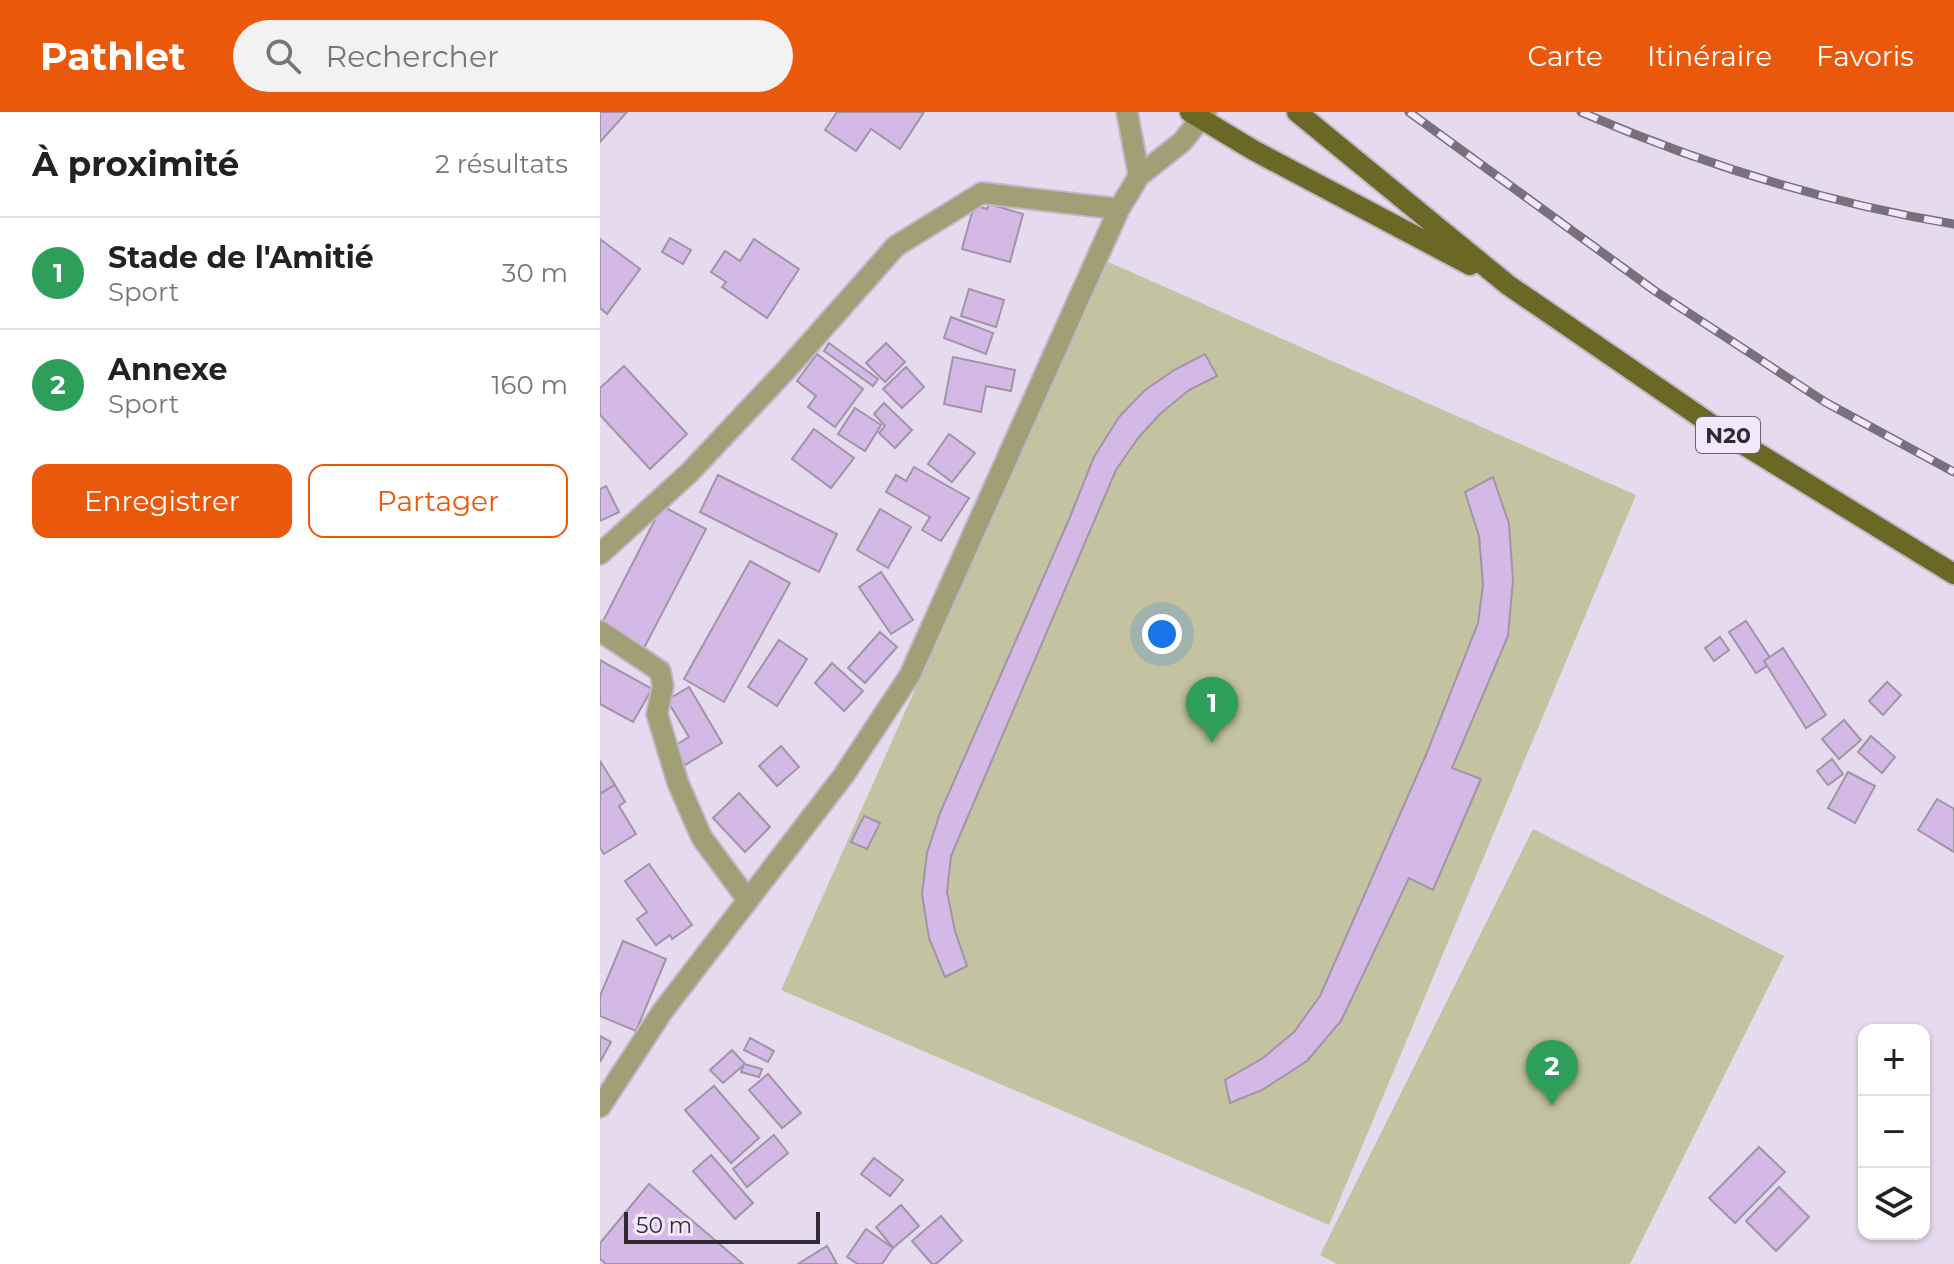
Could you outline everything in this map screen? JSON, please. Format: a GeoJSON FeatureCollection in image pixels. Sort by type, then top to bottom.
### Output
{"type":"FeatureCollection","features":[{"type":"Feature","properties":{"kind":"main road","name":"N20"},"geometry":{"type":"LineString","coordinates":[[1297,112],[1508,285],[1715,427],[1954,574]]}},
{"type":"Feature","properties":{"kind":"main road","name":"N20"},"geometry":{"type":"LineString","coordinates":[[1199,114],[1253,150],[1508,285]]}},
{"type":"Feature","properties":{"kind":"street"},"geometry":{"type":"LineString","coordinates":[[1127,112],[1131,148],[1139,176]]}},
{"type":"Feature","properties":{"kind":"street"},"geometry":{"type":"LineString","coordinates":[[600,1107],[662,1012],[844,775],[910,675],[1119,209],[1139,176],[1182,142],[1199,114]]}},
{"type":"Feature","properties":{"kind":"street"},"geometry":{"type":"LineString","coordinates":[[600,554],[689,473],[896,246],[982,193],[1119,209]]}},
{"type":"Feature","properties":{"kind":"street"},"geometry":{"type":"LineString","coordinates":[[600,631],[660,671],[663,686],[657,714],[678,783],[702,838],[748,900]]}},
{"type":"Feature","properties":{"kind":"green space"},"geometry":{"type":"Polygon","coordinates":[[[1106,261],[1636,495],[1329,1225],[781,990],[1106,261]]]}},
{"type":"Feature","properties":{"kind":"green space"},"geometry":{"type":"Polygon","coordinates":[[[1533,829],[1784,956],[1630,1264],[1337,1264],[1320,1255],[1533,829]]]}},
{"type":"Feature","properties":{"kind":"building"},"geometry":{"type":"Polygon","coordinates":[[[600,112],[627,112],[600,142],[600,112]]]}},
{"type":"Feature","properties":{"kind":"building"},"geometry":{"type":"Polygon","coordinates":[[[837,112],[924,112],[900,149],[871,129],[856,151],[825,130],[837,112]]]}},
{"type":"Feature","properties":{"kind":"building"},"geometry":{"type":"Polygon","coordinates":[[[989,204],[1023,214],[1010,262],[962,249],[974,205],[987,209],[989,204]]]}},
{"type":"Feature","properties":{"kind":"building"},"geometry":{"type":"Polygon","coordinates":[[[670,238],[691,250],[683,264],[662,252],[670,238]]]}},
{"type":"Feature","properties":{"kind":"building"},"geometry":{"type":"Polygon","coordinates":[[[600,239],[640,269],[607,314],[600,308],[600,239]]]}},
{"type":"Feature","properties":{"kind":"building"},"geometry":{"type":"Polygon","coordinates":[[[754,239],[799,269],[767,318],[722,287],[726,282],[711,272],[725,251],[740,261],[754,239]]]}},
{"type":"Feature","properties":{"kind":"building"},"geometry":{"type":"Polygon","coordinates":[[[969,289],[1004,300],[996,327],[961,316],[969,289]]]}},
{"type":"Feature","properties":{"kind":"building"},"geometry":{"type":"Polygon","coordinates":[[[951,317],[993,333],[986,354],[944,338],[951,317]]]}},
{"type":"Feature","properties":{"kind":"building"},"geometry":{"type":"Polygon","coordinates":[[[829,343],[878,379],[873,386],[824,351],[829,343]]]}},
{"type":"Feature","properties":{"kind":"building"},"geometry":{"type":"Polygon","coordinates":[[[886,343],[905,362],[885,382],[866,363],[886,343]]]}},
{"type":"Feature","properties":{"kind":"building"},"geometry":{"type":"Polygon","coordinates":[[[817,354],[863,389],[835,427],[808,407],[816,396],[797,381],[817,354]]]}},
{"type":"Feature","properties":{"kind":"building"},"geometry":{"type":"Polygon","coordinates":[[[1205,354],[1217,376],[1189,390],[1160,414],[1138,438],[1116,470],[951,856],[947,892],[955,931],[967,966],[945,977],[929,938],[922,894],[927,853],[940,813],[1094,457],[1119,417],[1144,391],[1205,354]]]}},
{"type":"Feature","properties":{"kind":"building"},"geometry":{"type":"Polygon","coordinates":[[[953,357],[1015,370],[1011,391],[986,386],[981,412],[944,404],[953,357]]]}},
{"type":"Feature","properties":{"kind":"building"},"geometry":{"type":"Polygon","coordinates":[[[624,366],[687,434],[650,469],[600,415],[600,388],[624,366]]]}},
{"type":"Feature","properties":{"kind":"building"},"geometry":{"type":"Polygon","coordinates":[[[906,367],[924,387],[902,408],[883,389],[906,367]]]}},
{"type":"Feature","properties":{"kind":"building"},"geometry":{"type":"Polygon","coordinates":[[[884,403],[912,430],[895,448],[879,433],[885,426],[874,414],[884,403]]]}},
{"type":"Feature","properties":{"kind":"building"},"geometry":{"type":"Polygon","coordinates":[[[855,408],[881,425],[865,451],[838,434],[855,408]]]}},
{"type":"Feature","properties":{"kind":"building"},"geometry":{"type":"Polygon","coordinates":[[[814,429],[854,458],[831,488],[792,459],[814,429]]]}},
{"type":"Feature","properties":{"kind":"building"},"geometry":{"type":"Polygon","coordinates":[[[949,434],[975,453],[952,482],[928,464],[949,434]]]}},
{"type":"Feature","properties":{"kind":"building"},"geometry":{"type":"Polygon","coordinates":[[[914,467],[969,498],[941,541],[922,530],[930,517],[886,492],[896,475],[906,481],[914,467]]]}},
{"type":"Feature","properties":{"kind":"building"},"geometry":{"type":"Polygon","coordinates":[[[718,475],[837,534],[819,572],[700,512],[718,475]]]}},
{"type":"Feature","properties":{"kind":"building"},"geometry":{"type":"Polygon","coordinates":[[[1493,477],[1509,524],[1513,580],[1508,636],[1452,768],[1481,779],[1433,890],[1409,878],[1341,1021],[1307,1061],[1262,1090],[1230,1103],[1225,1080],[1263,1058],[1294,1032],[1320,996],[1426,755],[1478,623],[1483,585],[1479,536],[1465,492],[1493,477]]]}},
{"type":"Feature","properties":{"kind":"building"},"geometry":{"type":"Polygon","coordinates":[[[606,486],[619,512],[600,521],[600,489],[606,486]]]}},
{"type":"Feature","properties":{"kind":"building"},"geometry":{"type":"Polygon","coordinates":[[[662,506],[706,529],[644,648],[601,625],[662,506]]]}},
{"type":"Feature","properties":{"kind":"building"},"geometry":{"type":"Polygon","coordinates":[[[880,509],[911,527],[888,568],[857,550],[880,509]]]}},
{"type":"Feature","properties":{"kind":"building"},"geometry":{"type":"Polygon","coordinates":[[[750,561],[790,583],[724,702],[684,679],[750,561]]]}},
{"type":"Feature","properties":{"kind":"building"},"geometry":{"type":"Polygon","coordinates":[[[881,572],[913,620],[891,634],[859,587],[881,572]]]}},
{"type":"Feature","properties":{"kind":"building"},"geometry":{"type":"Polygon","coordinates":[[[1746,621],[1773,662],[1756,673],[1729,632],[1746,621]]]}},
{"type":"Feature","properties":{"kind":"building"},"geometry":{"type":"Polygon","coordinates":[[[880,632],[897,647],[865,683],[848,668],[880,632]]]}},
{"type":"Feature","properties":{"kind":"building"},"geometry":{"type":"Polygon","coordinates":[[[1720,637],[1729,650],[1714,661],[1705,648],[1720,637]]]}},
{"type":"Feature","properties":{"kind":"building"},"geometry":{"type":"Polygon","coordinates":[[[779,640],[807,659],[777,706],[748,687],[779,640]]]}},
{"type":"Feature","properties":{"kind":"building"},"geometry":{"type":"Polygon","coordinates":[[[1783,648],[1826,715],[1806,728],[1764,661],[1783,648]]]}},
{"type":"Feature","properties":{"kind":"building"},"geometry":{"type":"Polygon","coordinates":[[[600,660],[652,689],[633,722],[600,704],[600,660]]]}},
{"type":"Feature","properties":{"kind":"building"},"geometry":{"type":"Polygon","coordinates":[[[832,663],[863,691],[844,711],[815,683],[832,663]]]}},
{"type":"Feature","properties":{"kind":"building"},"geometry":{"type":"Polygon","coordinates":[[[1887,682],[1901,695],[1883,715],[1869,701],[1887,682]]]}},
{"type":"Feature","properties":{"kind":"building"},"geometry":{"type":"Polygon","coordinates":[[[689,687],[722,743],[685,765],[674,746],[689,737],[667,700],[689,687]]]}},
{"type":"Feature","properties":{"kind":"building"},"geometry":{"type":"Polygon","coordinates":[[[1844,720],[1861,740],[1839,759],[1822,739],[1844,720]]]}},
{"type":"Feature","properties":{"kind":"building"},"geometry":{"type":"Polygon","coordinates":[[[1871,736],[1895,757],[1882,773],[1858,752],[1871,736]]]}},
{"type":"Feature","properties":{"kind":"building"},"geometry":{"type":"Polygon","coordinates":[[[781,746],[799,767],[777,786],[759,766],[781,746]]]}},
{"type":"Feature","properties":{"kind":"building"},"geometry":{"type":"Polygon","coordinates":[[[1832,759],[1843,774],[1828,785],[1817,771],[1832,759]]]}},
{"type":"Feature","properties":{"kind":"building"},"geometry":{"type":"Polygon","coordinates":[[[600,761],[615,785],[600,794],[600,761]]]}},
{"type":"Feature","properties":{"kind":"building"},"geometry":{"type":"Polygon","coordinates":[[[1848,772],[1875,786],[1855,823],[1828,808],[1848,772]]]}},
{"type":"Feature","properties":{"kind":"building"},"geometry":{"type":"Polygon","coordinates":[[[615,785],[625,802],[619,806],[636,834],[604,854],[600,848],[600,794],[615,785]]]}},
{"type":"Feature","properties":{"kind":"building"},"geometry":{"type":"Polygon","coordinates":[[[739,793],[770,827],[745,852],[713,818],[739,793]]]}},
{"type":"Feature","properties":{"kind":"building"},"geometry":{"type":"Polygon","coordinates":[[[1937,799],[1954,809],[1954,852],[1918,830],[1937,799]]]}},
{"type":"Feature","properties":{"kind":"building"},"geometry":{"type":"Polygon","coordinates":[[[864,816],[880,823],[867,849],[851,842],[864,816]]]}},
{"type":"Feature","properties":{"kind":"building"},"geometry":{"type":"Polygon","coordinates":[[[649,864],[692,925],[672,939],[670,935],[656,945],[637,919],[647,912],[625,881],[649,864]]]}},
{"type":"Feature","properties":{"kind":"building"},"geometry":{"type":"Polygon","coordinates":[[[623,941],[666,959],[636,1031],[600,1016],[600,996],[623,941]]]}},
{"type":"Feature","properties":{"kind":"building"},"geometry":{"type":"Polygon","coordinates":[[[600,1036],[611,1042],[600,1062],[600,1036]]]}},
{"type":"Feature","properties":{"kind":"building"},"geometry":{"type":"Polygon","coordinates":[[[750,1038],[774,1051],[768,1062],[744,1050],[750,1038]]]}},
{"type":"Feature","properties":{"kind":"building"},"geometry":{"type":"Polygon","coordinates":[[[732,1050],[745,1064],[723,1083],[710,1070],[732,1050]]]}},
{"type":"Feature","properties":{"kind":"building"},"geometry":{"type":"Polygon","coordinates":[[[744,1064],[762,1069],[759,1077],[741,1072],[744,1064]]]}},
{"type":"Feature","properties":{"kind":"building"},"geometry":{"type":"Polygon","coordinates":[[[768,1074],[801,1113],[782,1128],[749,1090],[768,1074]]]}},
{"type":"Feature","properties":{"kind":"building"},"geometry":{"type":"Polygon","coordinates":[[[714,1086],[759,1138],[731,1163],[685,1110],[714,1086]]]}},
{"type":"Feature","properties":{"kind":"building"},"geometry":{"type":"Polygon","coordinates":[[[774,1135],[788,1153],[747,1187],[733,1169],[774,1135]]]}},
{"type":"Feature","properties":{"kind":"building"},"geometry":{"type":"Polygon","coordinates":[[[1759,1147],[1785,1172],[1735,1223],[1709,1198],[1759,1147]]]}},
{"type":"Feature","properties":{"kind":"building"},"geometry":{"type":"Polygon","coordinates":[[[711,1155],[753,1203],[735,1219],[693,1171],[711,1155]]]}},
{"type":"Feature","properties":{"kind":"building"},"geometry":{"type":"Polygon","coordinates":[[[874,1158],[903,1180],[890,1196],[861,1174],[874,1158]]]}},
{"type":"Feature","properties":{"kind":"building"},"geometry":{"type":"Polygon","coordinates":[[[649,1184],[743,1264],[606,1264],[600,1259],[600,1243],[649,1184]]]}},
{"type":"Feature","properties":{"kind":"building"},"geometry":{"type":"Polygon","coordinates":[[[1779,1187],[1809,1217],[1776,1251],[1746,1221],[1779,1187]]]}},
{"type":"Feature","properties":{"kind":"building"},"geometry":{"type":"Polygon","coordinates":[[[901,1205],[919,1226],[893,1248],[876,1227],[901,1205]]]}},
{"type":"Feature","properties":{"kind":"building"},"geometry":{"type":"Polygon","coordinates":[[[941,1216],[962,1241],[936,1264],[932,1264],[912,1241],[941,1216]]]}},
{"type":"Feature","properties":{"kind":"building"},"geometry":{"type":"Polygon","coordinates":[[[866,1229],[893,1248],[882,1264],[858,1264],[847,1257],[866,1229]]]}},
{"type":"Feature","properties":{"kind":"building"},"geometry":{"type":"Polygon","coordinates":[[[827,1246],[837,1264],[798,1264],[827,1246]]]}},
{"type":"Feature","properties":{"kind":"railway"},"geometry":{"type":"LineString","coordinates":[[1409,112],[1655,291],[1825,402],[1954,472]]}},
{"type":"Feature","properties":{"kind":"railway"},"geometry":{"type":"LineString","coordinates":[[1581,112],[1671,148],[1764,179],[1858,205],[1954,224]]}},
{"type":"Feature","properties":{"kind":"place","name":"Stade de l'Amitié"},"geometry":{"type":"Point","coordinates":[1212,743]}},
{"type":"Feature","properties":{"kind":"place","name":"Annexe"},"geometry":{"type":"Point","coordinates":[1552,1106]}}]}
